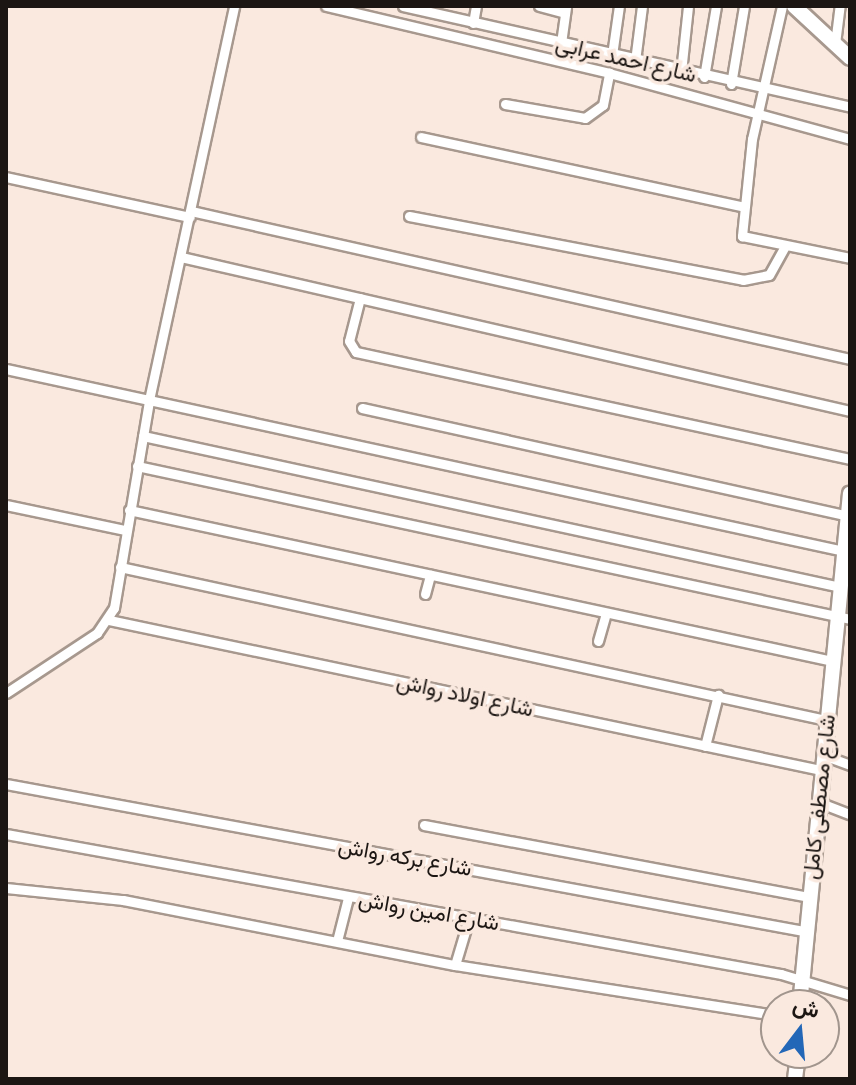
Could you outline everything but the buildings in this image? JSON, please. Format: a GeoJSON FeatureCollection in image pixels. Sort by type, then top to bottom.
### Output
{"type":"FeatureCollection","features":[{"type":"Feature","properties":{"kind":"street"},"geometry":{"type":"LineString","coordinates":[[6,693],[109,620],[149,400],[234,6]]}},
{"type":"Feature","properties":{"kind":"street"},"geometry":{"type":"LineString","coordinates":[[326,6],[609,73],[850,139]]}},
{"type":"Feature","properties":{"kind":"street","name":"شارع احمد عرابى"},"geometry":{"type":"LineString","coordinates":[[403,6],[439,10],[473,23],[731,84],[850,107]]}},
{"type":"Feature","properties":{"kind":"street"},"geometry":{"type":"LineString","coordinates":[[473,23],[476,6]]}},
{"type":"Feature","properties":{"kind":"street"},"geometry":{"type":"LineString","coordinates":[[539,6],[566,9],[561,43]]}},
{"type":"Feature","properties":{"kind":"street"},"geometry":{"type":"LineString","coordinates":[[612,55],[619,6]]}},
{"type":"Feature","properties":{"kind":"street"},"geometry":{"type":"LineString","coordinates":[[635,61],[642,6]]}},
{"type":"Feature","properties":{"kind":"street"},"geometry":{"type":"LineString","coordinates":[[681,72],[688,6]]}},
{"type":"Feature","properties":{"kind":"street"},"geometry":{"type":"LineString","coordinates":[[704,77],[716,6]]}},
{"type":"Feature","properties":{"kind":"street"},"geometry":{"type":"LineString","coordinates":[[731,84],[744,6]]}},
{"type":"Feature","properties":{"kind":"street"},"geometry":{"type":"LineString","coordinates":[[782,6],[766,92],[758,113],[742,236],[850,258]]}},
{"type":"Feature","properties":{"kind":"street"},"geometry":{"type":"LineString","coordinates":[[835,44],[840,6]]}},
{"type":"Feature","properties":{"kind":"street"},"geometry":{"type":"LineString","coordinates":[[801,9],[850,58]]}},
{"type":"Feature","properties":{"kind":"street"},"geometry":{"type":"LineString","coordinates":[[505,104],[590,117],[603,105],[609,73]]}},
{"type":"Feature","properties":{"kind":"street"},"geometry":{"type":"LineString","coordinates":[[421,137],[744,207]]}},
{"type":"Feature","properties":{"kind":"street"},"geometry":{"type":"LineString","coordinates":[[6,177],[190,214],[850,359]]}},
{"type":"Feature","properties":{"kind":"street"},"geometry":{"type":"LineString","coordinates":[[409,216],[743,280],[769,275],[785,246]]}},
{"type":"Feature","properties":{"kind":"street"},"geometry":{"type":"LineString","coordinates":[[181,257],[850,411]]}},
{"type":"Feature","properties":{"kind":"street"},"geometry":{"type":"LineString","coordinates":[[360,298],[349,341],[356,352],[850,459]]}},
{"type":"Feature","properties":{"kind":"street"},"geometry":{"type":"LineString","coordinates":[[6,369],[846,548]]}},
{"type":"Feature","properties":{"kind":"street"},"geometry":{"type":"LineString","coordinates":[[362,408],[849,512]]}},
{"type":"Feature","properties":{"kind":"street"},"geometry":{"type":"LineString","coordinates":[[143,436],[840,587]]}},
{"type":"Feature","properties":{"kind":"street"},"geometry":{"type":"LineString","coordinates":[[137,466],[844,617]]}},
{"type":"Feature","properties":{"kind":"street","name":"شارع مصطفى كامل"},"geometry":{"type":"LineString","coordinates":[[799,989],[833,661],[844,617],[840,587],[850,493]]}},
{"type":"Feature","properties":{"kind":"street"},"geometry":{"type":"LineString","coordinates":[[6,505],[125,530]]}},
{"type":"Feature","properties":{"kind":"street"},"geometry":{"type":"LineString","coordinates":[[129,510],[833,661]]}},
{"type":"Feature","properties":{"kind":"street"},"geometry":{"type":"LineString","coordinates":[[120,567],[826,720]]}},
{"type":"Feature","properties":{"kind":"street"},"geometry":{"type":"LineString","coordinates":[[425,594],[430,575]]}},
{"type":"Feature","properties":{"kind":"street"},"geometry":{"type":"LineString","coordinates":[[598,641],[606,613]]}},
{"type":"Feature","properties":{"kind":"street","name":"شارع اولاد رواش"},"geometry":{"type":"LineString","coordinates":[[109,620],[821,770]]}},
{"type":"Feature","properties":{"kind":"street"},"geometry":{"type":"LineString","coordinates":[[705,746],[718,695]]}},
{"type":"Feature","properties":{"kind":"street"},"geometry":{"type":"LineString","coordinates":[[823,755],[850,765]]}},
{"type":"Feature","properties":{"kind":"street","name":"شارع بركه رواش"},"geometry":{"type":"LineString","coordinates":[[6,784],[804,931]]}},
{"type":"Feature","properties":{"kind":"street"},"geometry":{"type":"LineString","coordinates":[[818,802],[850,814]]}},
{"type":"Feature","properties":{"kind":"street"},"geometry":{"type":"LineString","coordinates":[[424,825],[808,897]]}},
{"type":"Feature","properties":{"kind":"street","name":"شارع امين رواش"},"geometry":{"type":"LineString","coordinates":[[6,834],[799,978],[850,995]]}},
{"type":"Feature","properties":{"kind":"street"},"geometry":{"type":"LineString","coordinates":[[6,888],[123,900],[455,965],[760,1013]]}},
{"type":"Feature","properties":{"kind":"street"},"geometry":{"type":"LineString","coordinates":[[337,941],[348,898]]}},
{"type":"Feature","properties":{"kind":"street"},"geometry":{"type":"LineString","coordinates":[[455,965],[469,918]]}}]}
